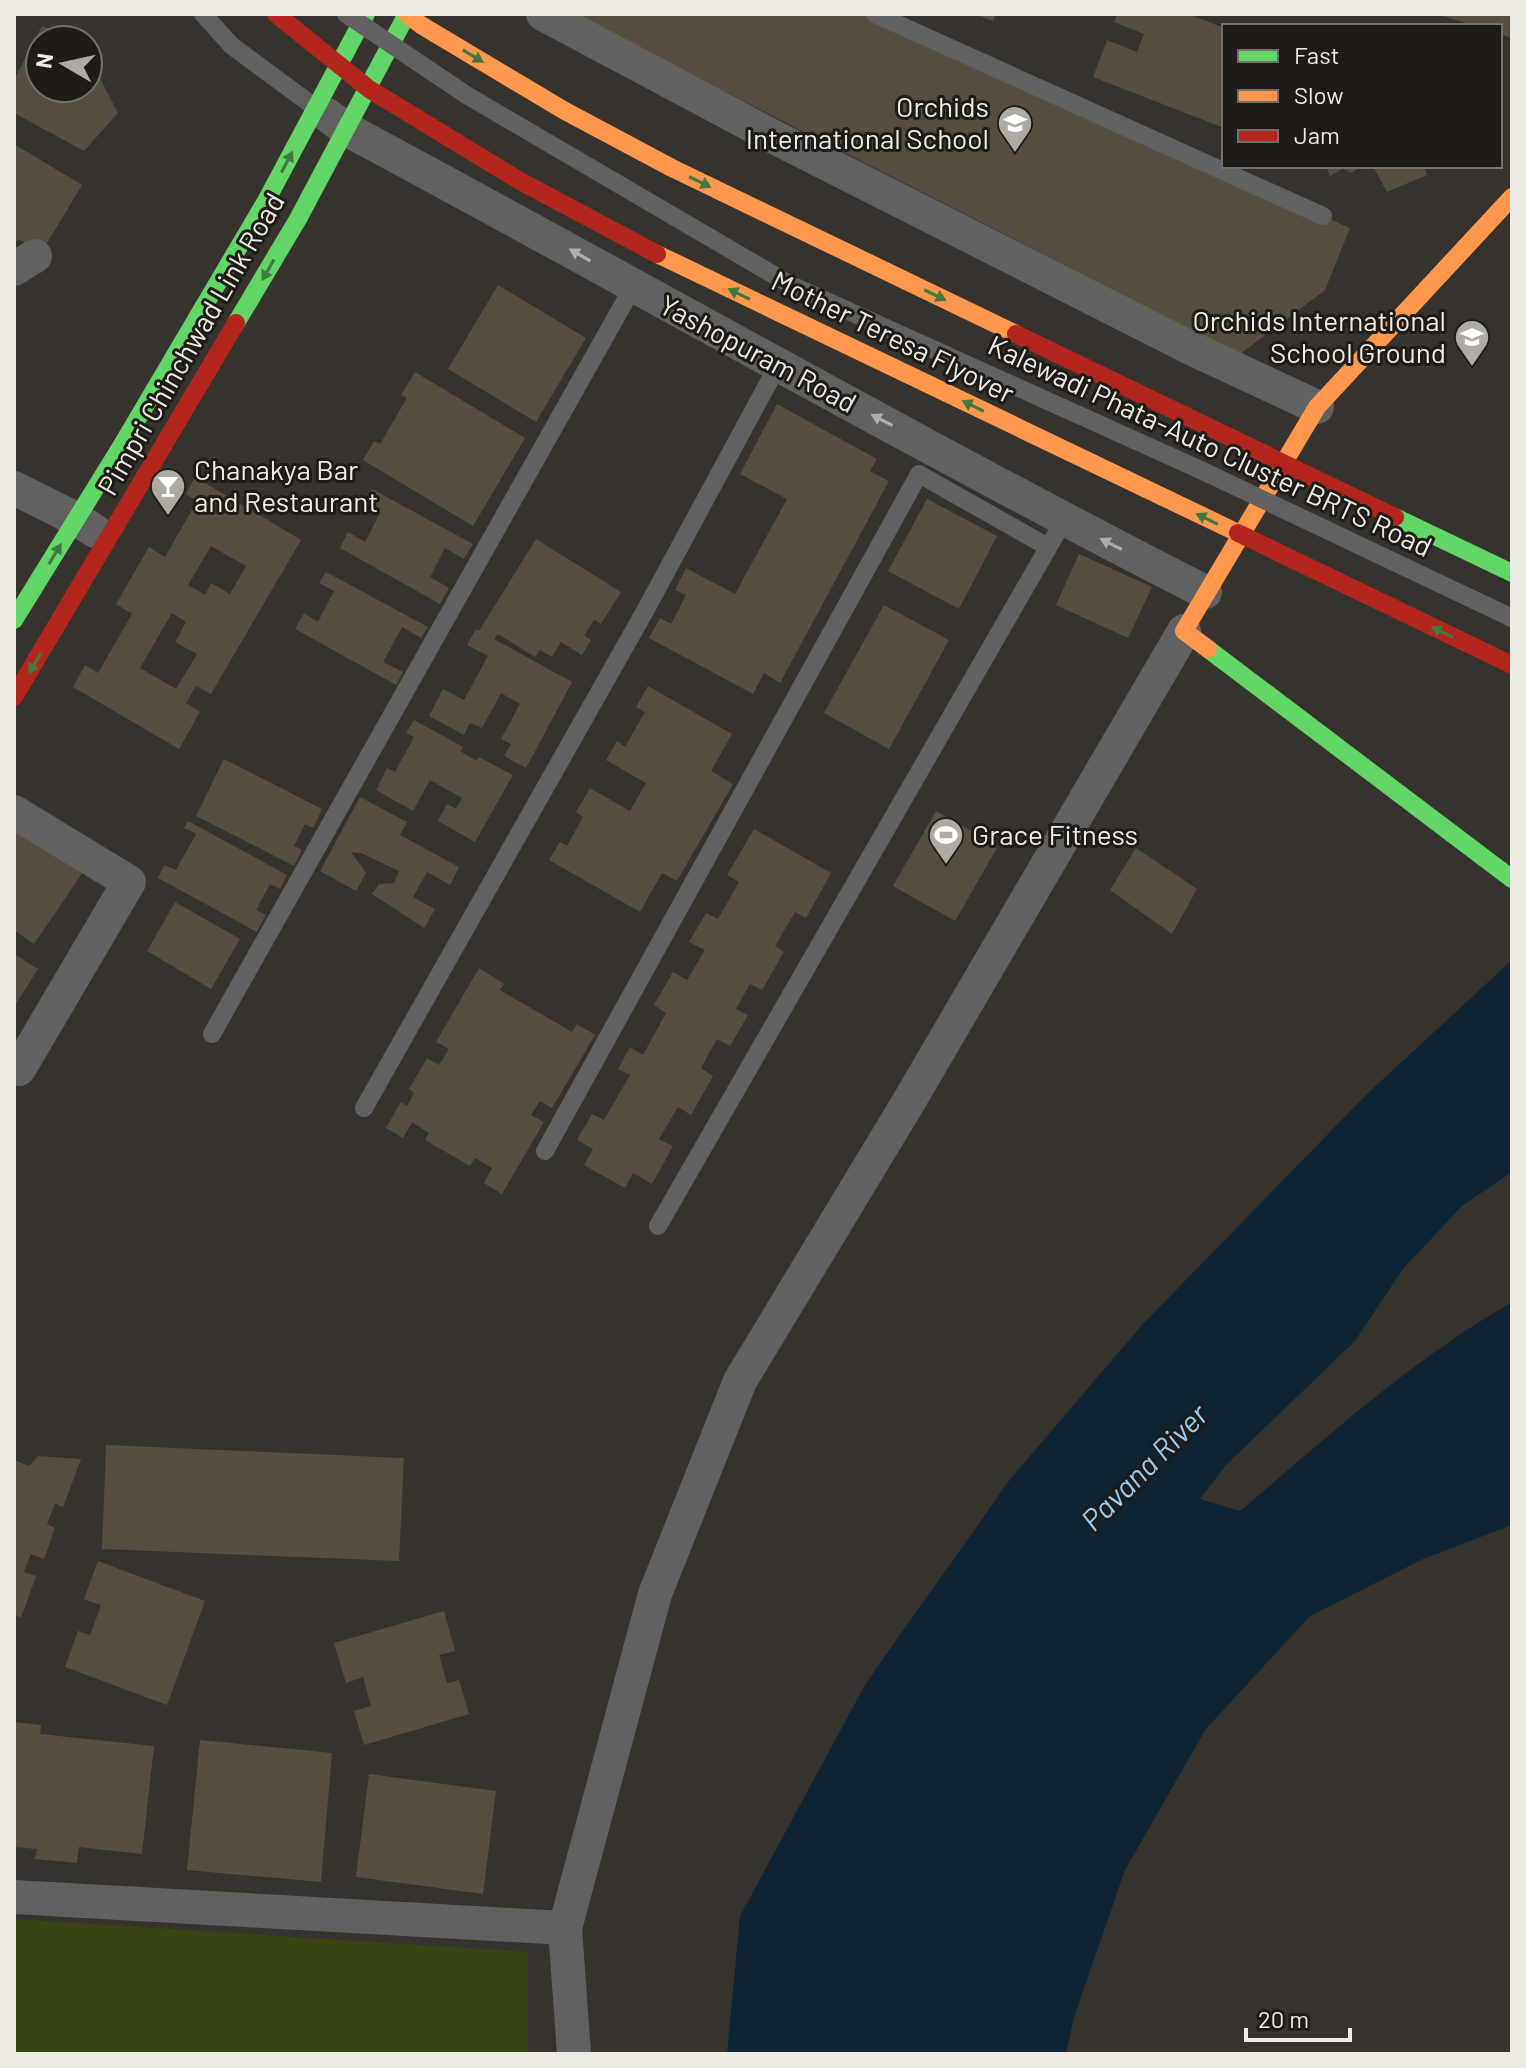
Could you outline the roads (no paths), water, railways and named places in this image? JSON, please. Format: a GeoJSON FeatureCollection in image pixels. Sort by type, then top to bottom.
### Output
{"type":"FeatureCollection","features":[{"type":"Feature","properties":{"kind":"main road","name":"Mother Teresa Flyover"},"geometry":{"type":"LineString","coordinates":[[276,14],[369,89],[520,181],[632,242],[1512,665]]}},
{"type":"Feature","properties":{"kind":"main road","name":"Pimpri Chinchwad Link Road"},"geometry":{"type":"LineString","coordinates":[[14,620],[266,201],[366,14]]}},
{"type":"Feature","properties":{"kind":"main road","name":"Pimpri Chinchwad Link Road"},"geometry":{"type":"LineString","coordinates":[[14,697],[298,219],[407,14]]}},
{"type":"Feature","properties":{"kind":"main road","name":"Mother Teresa Flyover"},"geometry":{"type":"LineString","coordinates":[[407,14],[552,103],[672,168],[1512,573]]}},
{"type":"Feature","properties":{"kind":"main road"},"geometry":{"type":"LineString","coordinates":[[1512,197],[1317,407],[1184,631],[1512,879]]}},
{"type":"Feature","properties":{"kind":"street"},"geometry":{"type":"LineString","coordinates":[[543,14],[772,136],[1193,349],[1317,407]]}},
{"type":"Feature","properties":{"kind":"street","name":"Yashopuram Road"},"geometry":{"type":"LineString","coordinates":[[316,108],[346,129],[778,365],[1056,534],[1205,592]]}},
{"type":"Feature","properties":{"kind":"street"},"geometry":{"type":"LineString","coordinates":[[14,488],[76,519],[109,540]]}},
{"type":"Feature","properties":{"kind":"street"},"geometry":{"type":"LineString","coordinates":[[574,2054],[565,1928],[655,1594],[740,1381],[908,1103],[1184,631]]}},
{"type":"Feature","properties":{"kind":"street"},"geometry":{"type":"LineString","coordinates":[[14,812],[129,882],[19,1069],[14,1066]]}},
{"type":"Feature","properties":{"kind":"street"},"geometry":{"type":"LineString","coordinates":[[14,1897],[565,1928]]}},
{"type":"Feature","properties":{"kind":"lane"},"geometry":{"type":"LineString","coordinates":[[203,14],[232,46],[316,108]]}},
{"type":"Feature","properties":{"kind":"lane","name":"Kalewadi Phata-Auto Cluster BRTS Road"},"geometry":{"type":"LineString","coordinates":[[346,14],[468,96],[791,285],[1205,472],[1512,618]]}},
{"type":"Feature","properties":{"kind":"lane"},"geometry":{"type":"LineString","coordinates":[[875,14],[1323,216]]}},
{"type":"Feature","properties":{"kind":"lane"},"geometry":{"type":"LineString","coordinates":[[212,1034],[633,287]]}},
{"type":"Feature","properties":{"kind":"lane"},"geometry":{"type":"LineString","coordinates":[[364,1108],[645,611],[778,365]]}},
{"type":"Feature","properties":{"kind":"lane"},"geometry":{"type":"LineString","coordinates":[[545,1151],[919,474],[1056,534],[658,1226]]}},
{"type":"Feature","properties":{"kind":"water","name":"Pavana River"},"geometry":{"type":"Polygon","coordinates":[[[1512,960],[1512,1172],[1462,1206],[1403,1269],[1355,1341],[1226,1465],[1200,1499],[1240,1511],[1405,1374],[1475,1324],[1512,1302],[1512,1525],[1423,1559],[1310,1616],[1206,1729],[1125,1870],[1074,2017],[1066,2054],[727,2054],[740,1916],[866,1683],[1011,1478],[1142,1325],[1367,1094],[1512,960]]]}},
{"type":"Feature","properties":{"kind":"place","name":"Orchids International School"},"geometry":{"type":"Point","coordinates":[1015,154]}},
{"type":"Feature","properties":{"kind":"place","name":"Orchids International School Ground"},"geometry":{"type":"Point","coordinates":[1472,368]}},
{"type":"Feature","properties":{"kind":"place","name":"Chanakya Bar and Restaurant"},"geometry":{"type":"Point","coordinates":[168,517]}},
{"type":"Feature","properties":{"kind":"place","name":"Grace Fitness"},"geometry":{"type":"Point","coordinates":[946,866]}}]}
